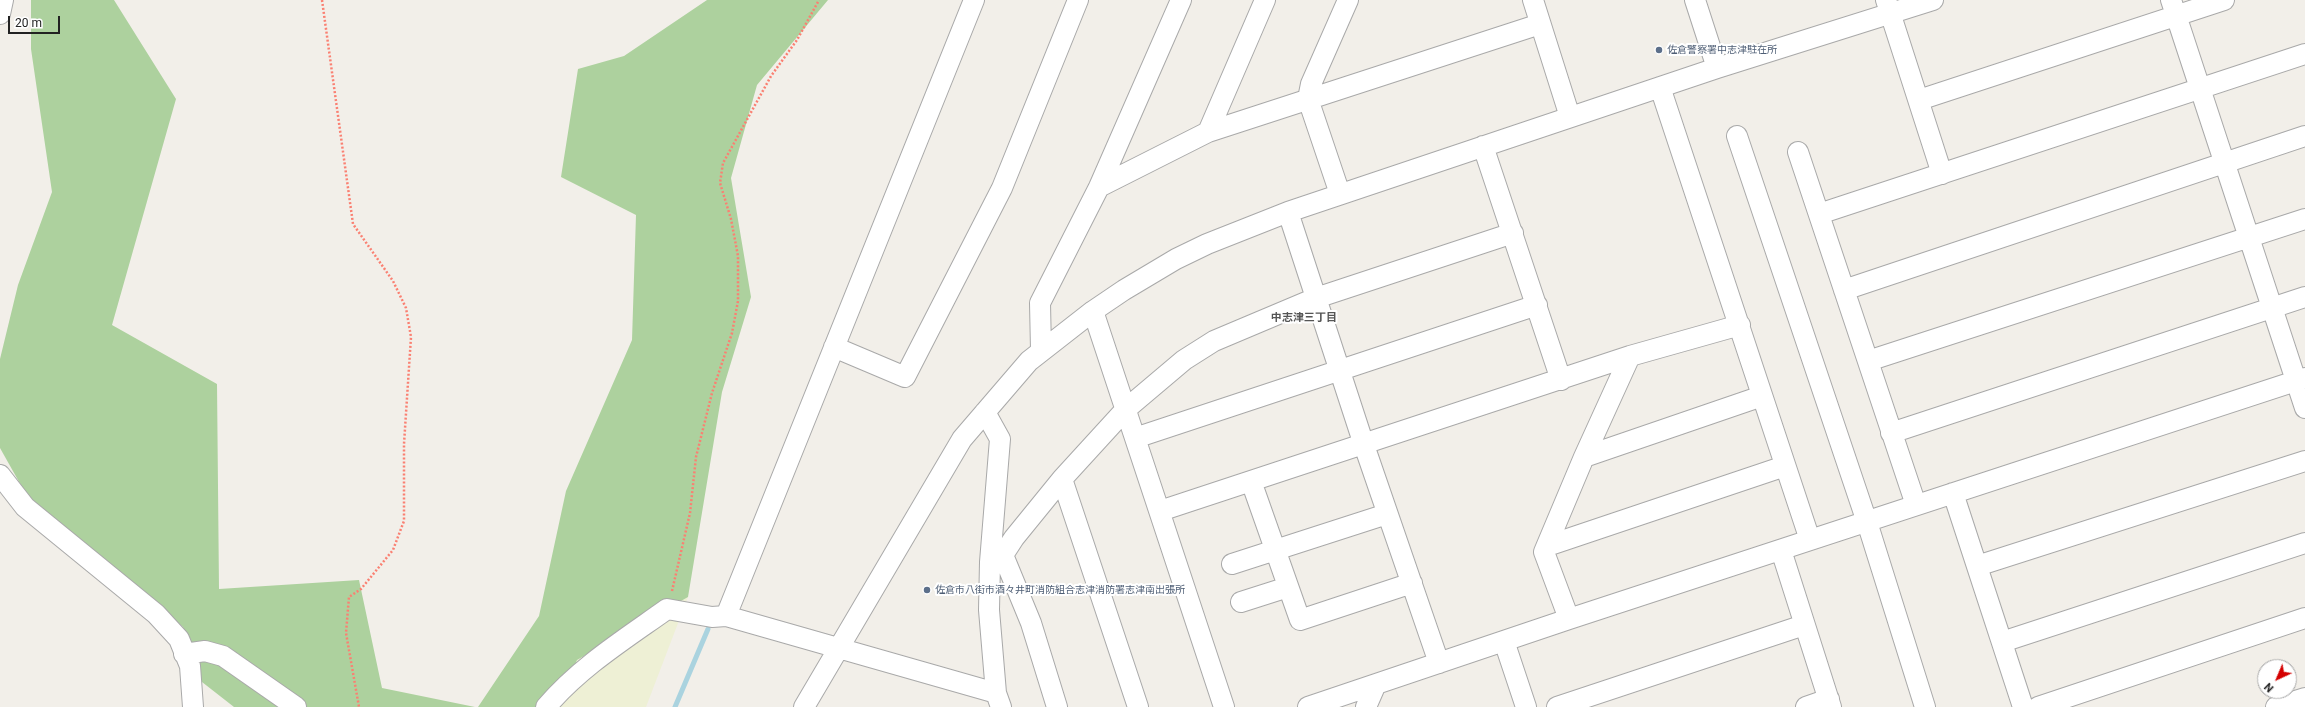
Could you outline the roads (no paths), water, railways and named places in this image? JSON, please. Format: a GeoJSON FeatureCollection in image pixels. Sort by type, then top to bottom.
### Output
{"type":"FeatureCollection","features":[{"type":"Feature","properties":{"kind":"street"},"geometry":{"type":"LineString","coordinates":[[726,616],[974,0]]}},
{"type":"Feature","properties":{"kind":"street"},"geometry":{"type":"LineString","coordinates":[[834,347],[905,377],[1002,188],[1078,0]]}},
{"type":"Feature","properties":{"kind":"street"},"geometry":{"type":"LineString","coordinates":[[1167,31],[1169,0]]}},
{"type":"Feature","properties":{"kind":"street"},"geometry":{"type":"LineString","coordinates":[[1041,350],[1040,303],[1099,187],[1181,0]]}},
{"type":"Feature","properties":{"kind":"street"},"geometry":{"type":"LineString","coordinates":[[1208,132],[1265,0]]}},
{"type":"Feature","properties":{"kind":"street"},"geometry":{"type":"LineString","coordinates":[[1532,0],[1570,117]]}},
{"type":"Feature","properties":{"kind":"street"},"geometry":{"type":"LineString","coordinates":[[1695,0],[1718,68]]}},
{"type":"Feature","properties":{"kind":"street"},"geometry":{"type":"LineString","coordinates":[[804,707],[962,439],[1029,361],[1041,350],[1093,311],[1176,259],[1241,229],[1340,194],[1718,68],[1888,7],[1933,0]]}},
{"type":"Feature","properties":{"kind":"street"},"geometry":{"type":"LineString","coordinates":[[1919,100],[2174,8],[2224,0]]}},
{"type":"Feature","properties":{"kind":"street"},"geometry":{"type":"LineString","coordinates":[[1340,194],[1308,99],[1311,84],[1351,1]]}},
{"type":"Feature","properties":{"kind":"street"},"geometry":{"type":"LineString","coordinates":[[1888,7],[1942,174]]}},
{"type":"Feature","properties":{"kind":"street"},"geometry":{"type":"LineString","coordinates":[[2174,8],[2272,308],[2300,379],[2305,408]]}},
{"type":"Feature","properties":{"kind":"street"},"geometry":{"type":"LineString","coordinates":[[1099,187],[1208,132],[1540,24]]}},
{"type":"Feature","properties":{"kind":"street"},"geometry":{"type":"LineString","coordinates":[[1819,214],[2305,54]]}},
{"type":"Feature","properties":{"kind":"street"},"geometry":{"type":"LineString","coordinates":[[1660,87],[1810,540]]}},
{"type":"Feature","properties":{"kind":"street"},"geometry":{"type":"LineString","coordinates":[[1737,136],[1867,522],[1925,707]]}},
{"type":"Feature","properties":{"kind":"street"},"geometry":{"type":"LineString","coordinates":[[1844,290],[2305,136]]}},
{"type":"Feature","properties":{"kind":"street"},"geometry":{"type":"LineString","coordinates":[[1483,146],[1561,380]]}},
{"type":"Feature","properties":{"kind":"street"},"geometry":{"type":"LineString","coordinates":[[1798,152],[1916,505]]}},
{"type":"Feature","properties":{"kind":"street"},"geometry":{"type":"LineString","coordinates":[[1288,212],[1387,514],[1439,663]]}},
{"type":"Feature","properties":{"kind":"street"},"geometry":{"type":"LineString","coordinates":[[1868,361],[2305,219]]}},
{"type":"Feature","properties":{"kind":"street"},"geometry":{"type":"LineString","coordinates":[[996,559],[1062,479],[1126,408],[1184,360],[1214,341],[1316,298],[1513,233]]}},
{"type":"Feature","properties":{"kind":"street"},"geometry":{"type":"LineString","coordinates":[[1892,433],[2305,297]]}},
{"type":"Feature","properties":{"kind":"street"},"geometry":{"type":"LineString","coordinates":[[1135,438],[1537,305]]}},
{"type":"Feature","properties":{"kind":"street"},"geometry":{"type":"LineString","coordinates":[[1093,311],[1224,707]]}},
{"type":"Feature","properties":{"kind":"street"},"geometry":{"type":"LineString","coordinates":[[1160,512],[1630,356],[1740,325]]}},
{"type":"Feature","properties":{"kind":"street"},"geometry":{"type":"LineString","coordinates":[[1569,619],[1544,552],[1584,457],[1630,356]]}},
{"type":"Feature","properties":{"kind":"street"},"geometry":{"type":"LineString","coordinates":[[1308,707],[1569,619],[2300,379]]}},
{"type":"Feature","properties":{"kind":"street"},"geometry":{"type":"LineString","coordinates":[[1584,457],[1762,396]]}},
{"type":"Feature","properties":{"kind":"street"},"geometry":{"type":"LineString","coordinates":[[546,707],[557,694],[595,660],[667,609],[712,617],[726,616],[839,647],[998,700],[989,610],[996,559],[1000,439],[985,412]]}},
{"type":"Feature","properties":{"kind":"street"},"geometry":{"type":"LineString","coordinates":[[1977,566],[2305,461]]}},
{"type":"Feature","properties":{"kind":"street"},"geometry":{"type":"LineString","coordinates":[[1547,546],[1785,466]]}},
{"type":"Feature","properties":{"kind":"street"},"geometry":{"type":"LineString","coordinates":[[0,475],[25,507],[156,614],[178,640],[190,666],[193,707]]}},
{"type":"Feature","properties":{"kind":"street"},"geometry":{"type":"LineString","coordinates":[[1062,479],[1138,707]]}},
{"type":"Feature","properties":{"kind":"street"},"geometry":{"type":"LineString","coordinates":[[1251,481],[1300,620],[1412,583]]}},
{"type":"Feature","properties":{"kind":"street"},"geometry":{"type":"LineString","coordinates":[[1953,493],[2023,707]]}},
{"type":"Feature","properties":{"kind":"street"},"geometry":{"type":"LineString","coordinates":[[1232,564],[1274,549],[1387,514]]}},
{"type":"Feature","properties":{"kind":"street"},"geometry":{"type":"LineString","coordinates":[[2002,642],[2305,542]]}},
{"type":"Feature","properties":{"kind":"street"},"geometry":{"type":"LineString","coordinates":[[1781,550],[1830,703],[1806,707]]}},
{"type":"Feature","properties":{"kind":"street"},"geometry":{"type":"LineString","coordinates":[[996,559],[1031,623],[1057,707]]}},
{"type":"Feature","properties":{"kind":"street"},"geometry":{"type":"LineString","coordinates":[[1241,602],[1288,587]]}},
{"type":"Feature","properties":{"kind":"street"},"geometry":{"type":"LineString","coordinates":[[2038,707],[2305,618]]}},
{"type":"Feature","properties":{"kind":"street"},"geometry":{"type":"LineString","coordinates":[[1557,707],[1804,625]]}},
{"type":"Feature","properties":{"kind":"street"},"geometry":{"type":"LineString","coordinates":[[1504,641],[1526,707]]}},
{"type":"Feature","properties":{"kind":"street"},"geometry":{"type":"LineString","coordinates":[[184,654],[205,651],[223,656],[296,707]]}},
{"type":"Feature","properties":{"kind":"street"},"geometry":{"type":"LineString","coordinates":[[1366,707],[1376,684]]}},
{"type":"Feature","properties":{"kind":"street"},"geometry":{"type":"LineString","coordinates":[[2276,707],[2305,698]]}},
{"type":"Feature","properties":{"kind":"waterway"},"geometry":{"type":"LineString","coordinates":[[675,707],[708,629]]}},
{"type":"Feature","properties":{"kind":"place","name":"佐倉警察署中志津駐在所"},"geometry":{"type":"Point","coordinates":[1659,50]}},
{"type":"Feature","properties":{"kind":"place","name":"佐倉市八街市酒々井町消防組合志津消防署志津南出張所"},"geometry":{"type":"Point","coordinates":[927,590]}},
{"type":"Feature","properties":{"kind":"district","name":"中志津三丁目"},"geometry":{"type":"Point","coordinates":[1304,318]}}]}
